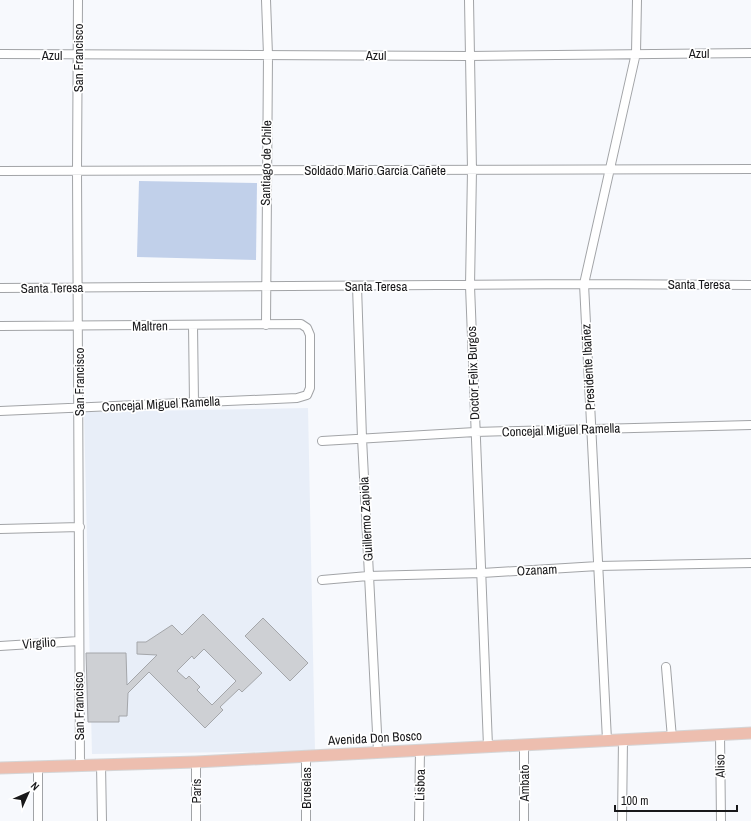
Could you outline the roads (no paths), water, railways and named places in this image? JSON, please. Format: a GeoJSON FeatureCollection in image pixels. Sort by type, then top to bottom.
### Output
{"type":"FeatureCollection","features":[{"type":"Feature","properties":{"kind":"main road","name":"Avenida Don Bosco"},"geometry":{"type":"LineString","coordinates":[[0,768],[196,762],[751,733]]}},
{"type":"Feature","properties":{"kind":"street","name":"San Francisco"},"geometry":{"type":"LineString","coordinates":[[78,0],[77,170],[79,287],[80,765]]}},
{"type":"Feature","properties":{"kind":"street","name":"Santiago de Chile"},"geometry":{"type":"LineString","coordinates":[[266,0],[268,55],[265,286],[266,325]]}},
{"type":"Feature","properties":{"kind":"street","name":"Doctor Felix Burgos"},"geometry":{"type":"LineString","coordinates":[[469,0],[472,170],[470,286],[488,746]]}},
{"type":"Feature","properties":{"kind":"street","name":"Presidente Ibañez"},"geometry":{"type":"LineString","coordinates":[[607,740],[584,284],[636,53],[637,0]]}},
{"type":"Feature","properties":{"kind":"street","name":"Azul"},"geometry":{"type":"LineString","coordinates":[[0,54],[469,56],[636,53],[751,53]]}},
{"type":"Feature","properties":{"kind":"street","name":"Soldado Mario García Cañete"},"geometry":{"type":"LineString","coordinates":[[0,171],[751,169]]}},
{"type":"Feature","properties":{"kind":"street","name":"Santa Teresa"},"geometry":{"type":"LineString","coordinates":[[0,288],[470,286],[584,284],[751,285]]}},
{"type":"Feature","properties":{"kind":"street","name":"Guillermo Zapiola"},"geometry":{"type":"LineString","coordinates":[[357,286],[368,576],[378,752]]}},
{"type":"Feature","properties":{"kind":"street","name":"Maltren"},"geometry":{"type":"LineString","coordinates":[[0,326],[78,327],[301,324],[307,328],[310,335],[310,388],[307,395],[297,398]]}},
{"type":"Feature","properties":{"kind":"street"},"geometry":{"type":"LineString","coordinates":[[193,325],[194,403]]}},
{"type":"Feature","properties":{"kind":"street","name":"Concejal Miguel Ramella"},"geometry":{"type":"LineString","coordinates":[[0,411],[297,398]]}},
{"type":"Feature","properties":{"kind":"street","name":"Concejal Miguel Ramella"},"geometry":{"type":"LineString","coordinates":[[322,441],[475,432],[751,425]]}},
{"type":"Feature","properties":{"kind":"street"},"geometry":{"type":"LineString","coordinates":[[0,529],[80,527]]}},
{"type":"Feature","properties":{"kind":"street","name":"Ozanam"},"geometry":{"type":"LineString","coordinates":[[322,580],[368,576],[482,573],[598,566],[751,563]]}},
{"type":"Feature","properties":{"kind":"street","name":"Virgilio"},"geometry":{"type":"LineString","coordinates":[[0,646],[79,641]]}},
{"type":"Feature","properties":{"kind":"street"},"geometry":{"type":"LineString","coordinates":[[666,667],[672,738]]}},
{"type":"Feature","properties":{"kind":"street","name":"Aliso"},"geometry":{"type":"LineString","coordinates":[[720,734],[720,821]]}},
{"type":"Feature","properties":{"kind":"street"},"geometry":{"type":"LineString","coordinates":[[622,739],[622,821]]}},
{"type":"Feature","properties":{"kind":"street","name":"Ambato"},"geometry":{"type":"LineString","coordinates":[[524,744],[524,821]]}},
{"type":"Feature","properties":{"kind":"street","name":"Lisboa"},"geometry":{"type":"LineString","coordinates":[[419,821],[420,750]]}},
{"type":"Feature","properties":{"kind":"street","name":"Bruselas"},"geometry":{"type":"LineString","coordinates":[[306,756],[306,821]]}},
{"type":"Feature","properties":{"kind":"street","name":"París"},"geometry":{"type":"LineString","coordinates":[[196,762],[196,821]]}},
{"type":"Feature","properties":{"kind":"street"},"geometry":{"type":"LineString","coordinates":[[101,764],[102,821]]}},
{"type":"Feature","properties":{"kind":"street"},"geometry":{"type":"LineString","coordinates":[[38,766],[38,821]]}}]}
